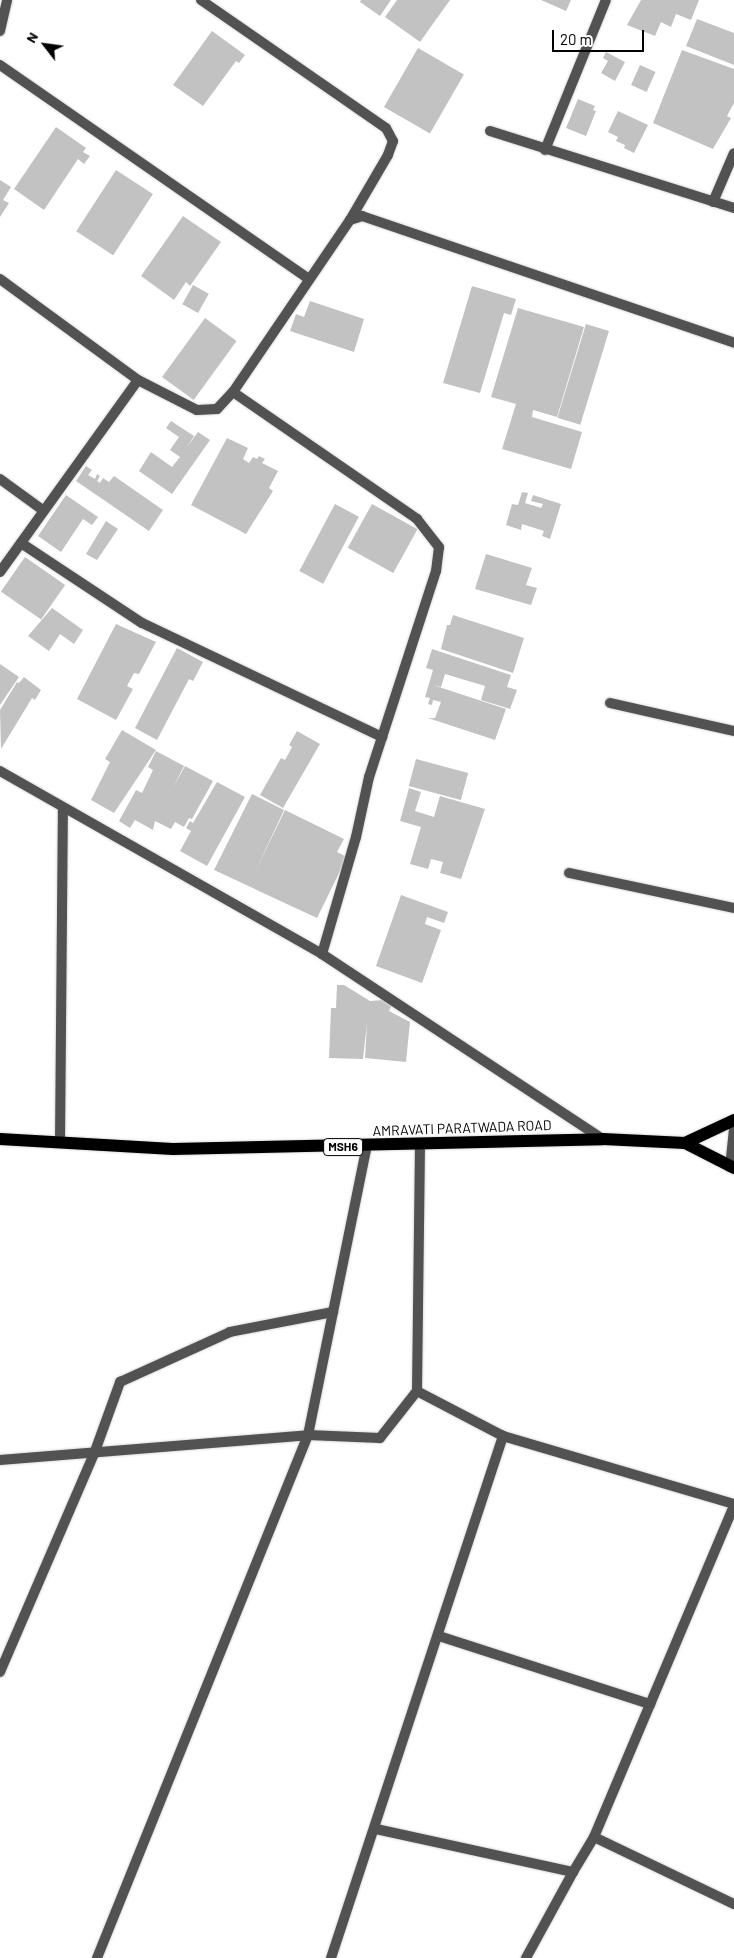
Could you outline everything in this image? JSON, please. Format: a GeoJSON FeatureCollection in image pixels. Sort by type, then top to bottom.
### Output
{"type":"FeatureCollection","features":[{"type":"Feature","properties":{"kind":"main road","name":"AMRAVATI PARATWADA ROAD"},"geometry":{"type":"LineString","coordinates":[[685,1144],[734,1120]]}},
{"type":"Feature","properties":{"kind":"main road","name":"AMRAVATI PARATWADA ROAD"},"geometry":{"type":"LineString","coordinates":[[0,1139],[173,1148],[420,1146],[603,1139],[685,1144],[732,1168]]}},
{"type":"Feature","properties":{"kind":"street"},"geometry":{"type":"LineString","coordinates":[[0,32],[7,0]]}},
{"type":"Feature","properties":{"kind":"street"},"geometry":{"type":"LineString","coordinates":[[0,279],[138,380],[197,410],[217,409],[233,392],[350,220],[388,154],[393,141],[386,128],[201,0]]}},
{"type":"Feature","properties":{"kind":"street"},"geometry":{"type":"LineString","coordinates":[[545,150],[606,0]]}},
{"type":"Feature","properties":{"kind":"street"},"geometry":{"type":"LineString","coordinates":[[0,65],[309,279]]}},
{"type":"Feature","properties":{"kind":"street"},"geometry":{"type":"LineString","coordinates":[[490,131],[545,150],[734,208]]}},
{"type":"Feature","properties":{"kind":"street"},"geometry":{"type":"LineString","coordinates":[[713,202],[734,152]]}},
{"type":"Feature","properties":{"kind":"street"},"geometry":{"type":"LineString","coordinates":[[350,220],[362,216],[734,343]]}},
{"type":"Feature","properties":{"kind":"street"},"geometry":{"type":"LineString","coordinates":[[0,572],[138,380]]}},
{"type":"Feature","properties":{"kind":"street"},"geometry":{"type":"LineString","coordinates":[[233,392],[418,519],[439,547],[436,571],[382,736],[322,954]]}},
{"type":"Feature","properties":{"kind":"street"},"geometry":{"type":"LineString","coordinates":[[0,479],[44,511]]}},
{"type":"Feature","properties":{"kind":"street"},"geometry":{"type":"LineString","coordinates":[[21,543],[142,623],[382,736]]}},
{"type":"Feature","properties":{"kind":"street"},"geometry":{"type":"LineString","coordinates":[[610,703],[734,731]]}},
{"type":"Feature","properties":{"kind":"street"},"geometry":{"type":"LineString","coordinates":[[0,771],[63,809],[322,954],[603,1139]]}},
{"type":"Feature","properties":{"kind":"street"},"geometry":{"type":"LineString","coordinates":[[60,1142],[63,809]]}},
{"type":"Feature","properties":{"kind":"street"},"geometry":{"type":"LineString","coordinates":[[568,873],[734,908]]}},
{"type":"Feature","properties":{"kind":"street"},"geometry":{"type":"LineString","coordinates":[[732,1168],[734,1128]]}},
{"type":"Feature","properties":{"kind":"street"},"geometry":{"type":"LineString","coordinates":[[97,1958],[308,1436],[367,1146]]}},
{"type":"Feature","properties":{"kind":"street"},"geometry":{"type":"LineString","coordinates":[[0,1460],[308,1436],[380,1438],[417,1390],[420,1146]]}},
{"type":"Feature","properties":{"kind":"street"},"geometry":{"type":"LineString","coordinates":[[0,1672],[94,1454],[120,1382],[230,1332],[333,1312]]}},
{"type":"Feature","properties":{"kind":"street"},"geometry":{"type":"LineString","coordinates":[[417,1390],[503,1436],[734,1504],[594,1837],[526,1958]]}},
{"type":"Feature","properties":{"kind":"street"},"geometry":{"type":"LineString","coordinates":[[331,1958],[376,1829],[503,1436]]}},
{"type":"Feature","properties":{"kind":"street"},"geometry":{"type":"LineString","coordinates":[[439,1636],[650,1704]]}},
{"type":"Feature","properties":{"kind":"street"},"geometry":{"type":"LineString","coordinates":[[376,1829],[573,1872]]}},
{"type":"Feature","properties":{"kind":"street"},"geometry":{"type":"LineString","coordinates":[[594,1837],[734,1904]]}},
{"type":"Feature","properties":{"kind":"building"},"geometry":{"type":"Polygon","coordinates":[[[361,0],[391,0],[380,16],[360,2],[361,0]]]}},
{"type":"Feature","properties":{"kind":"building"},"geometry":{"type":"Polygon","coordinates":[[[397,0],[450,0],[420,42],[385,17],[397,0]]]}},
{"type":"Feature","properties":{"kind":"building"},"geometry":{"type":"Polygon","coordinates":[[[541,0],[571,0],[566,11],[541,0]]]}},
{"type":"Feature","properties":{"kind":"building"},"geometry":{"type":"Polygon","coordinates":[[[641,0],[699,0],[691,20],[676,14],[671,27],[661,22],[655,36],[627,25],[641,0]]]}},
{"type":"Feature","properties":{"kind":"building"},"geometry":{"type":"Polygon","coordinates":[[[697,19],[734,33],[734,65],[686,46],[697,19]]]}},
{"type":"Feature","properties":{"kind":"building"},"geometry":{"type":"Polygon","coordinates":[[[212,31],[245,55],[239,63],[236,61],[203,106],[173,85],[212,31]]]}},
{"type":"Feature","properties":{"kind":"building"},"geometry":{"type":"Polygon","coordinates":[[[418,48],[464,75],[430,133],[384,107],[418,48]]]}},
{"type":"Feature","properties":{"kind":"building"},"geometry":{"type":"Polygon","coordinates":[[[682,50],[734,69],[734,103],[727,116],[731,118],[713,149],[653,123],[682,50]]]}},
{"type":"Feature","properties":{"kind":"building"},"geometry":{"type":"Polygon","coordinates":[[[606,52],[625,62],[615,81],[601,73],[608,61],[603,58],[606,52]]]}},
{"type":"Feature","properties":{"kind":"building"},"geometry":{"type":"Polygon","coordinates":[[[640,65],[656,72],[647,92],[631,85],[640,65]]]}},
{"type":"Feature","properties":{"kind":"building"},"geometry":{"type":"Polygon","coordinates":[[[578,99],[595,106],[593,110],[596,111],[586,136],[566,128],[578,99]]]}},
{"type":"Feature","properties":{"kind":"building"},"geometry":{"type":"Polygon","coordinates":[[[618,111],[648,125],[634,153],[624,148],[625,145],[616,141],[618,137],[608,132],[618,111]]]}},
{"type":"Feature","properties":{"kind":"building"},"geometry":{"type":"Polygon","coordinates":[[[56,127],[86,148],[83,152],[90,156],[84,164],[78,159],[44,210],[14,189],[56,127]]]}},
{"type":"Feature","properties":{"kind":"building"},"geometry":{"type":"Polygon","coordinates":[[[116,170],[153,194],[113,255],[76,231],[116,170]]]}},
{"type":"Feature","properties":{"kind":"building"},"geometry":{"type":"Polygon","coordinates":[[[0,180],[11,187],[3,200],[9,203],[0,217],[0,180]]]}},
{"type":"Feature","properties":{"kind":"building"},"geometry":{"type":"Polygon","coordinates":[[[183,216],[221,242],[190,286],[186,282],[174,300],[141,276],[183,216]]]}},
{"type":"Feature","properties":{"kind":"building"},"geometry":{"type":"Polygon","coordinates":[[[193,285],[209,294],[198,313],[182,304],[193,285]]]}},
{"type":"Feature","properties":{"kind":"building"},"geometry":{"type":"Polygon","coordinates":[[[472,286],[516,299],[511,315],[504,313],[480,393],[443,383],[472,286]]]}},
{"type":"Feature","properties":{"kind":"building"},"geometry":{"type":"Polygon","coordinates":[[[310,301],[364,319],[354,352],[290,331],[296,314],[304,317],[310,301]]]}},
{"type":"Feature","properties":{"kind":"building"},"geometry":{"type":"Polygon","coordinates":[[[518,308],[584,327],[557,417],[533,410],[532,417],[582,432],[571,469],[502,449],[516,404],[491,397],[518,308]]]}},
{"type":"Feature","properties":{"kind":"building"},"geometry":{"type":"Polygon","coordinates":[[[205,318],[237,341],[194,400],[162,377],[205,318]]]}},
{"type":"Feature","properties":{"kind":"building"},"geometry":{"type":"Polygon","coordinates":[[[586,324],[609,331],[580,425],[557,418],[586,324]]]}},
{"type":"Feature","properties":{"kind":"building"},"geometry":{"type":"Polygon","coordinates":[[[171,421],[194,436],[187,447],[198,432],[210,440],[172,494],[139,471],[151,452],[172,467],[180,457],[170,450],[179,437],[166,428],[171,421]]]}},
{"type":"Feature","properties":{"kind":"building"},"geometry":{"type":"Polygon","coordinates":[[[227,438],[248,448],[243,459],[249,463],[253,457],[257,459],[259,456],[265,459],[262,463],[278,471],[269,488],[273,491],[246,534],[191,505],[227,438]]]}},
{"type":"Feature","properties":{"kind":"building"},"geometry":{"type":"Polygon","coordinates":[[[86,466],[92,470],[88,475],[95,479],[97,474],[100,476],[97,481],[100,483],[103,478],[109,482],[114,476],[163,510],[149,531],[76,481],[86,466]]]}},
{"type":"Feature","properties":{"kind":"building"},"geometry":{"type":"Polygon","coordinates":[[[522,492],[528,493],[525,503],[541,508],[543,504],[531,501],[533,495],[561,504],[550,539],[542,536],[544,531],[522,524],[521,530],[506,525],[512,504],[518,505],[522,492]]]}},
{"type":"Feature","properties":{"kind":"building"},"geometry":{"type":"Polygon","coordinates":[[[66,495],[98,517],[92,525],[83,519],[61,552],[38,536],[66,495]]]}},
{"type":"Feature","properties":{"kind":"building"},"geometry":{"type":"Polygon","coordinates":[[[335,504],[359,517],[323,584],[299,571],[335,504]]]}},
{"type":"Feature","properties":{"kind":"building"},"geometry":{"type":"Polygon","coordinates":[[[372,504],[417,529],[393,573],[348,548],[372,504]]]}},
{"type":"Feature","properties":{"kind":"building"},"geometry":{"type":"Polygon","coordinates":[[[106,521],[118,529],[97,560],[86,554],[106,521]]]}},
{"type":"Feature","properties":{"kind":"building"},"geometry":{"type":"Polygon","coordinates":[[[486,554],[532,568],[526,585],[537,588],[531,605],[475,589],[486,554]]]}},
{"type":"Feature","properties":{"kind":"building"},"geometry":{"type":"Polygon","coordinates":[[[25,557],[65,585],[41,620],[1,591],[25,557]]]}},
{"type":"Feature","properties":{"kind":"building"},"geometry":{"type":"Polygon","coordinates":[[[52,608],[83,630],[74,644],[60,634],[49,651],[28,636],[52,608]]]}},
{"type":"Feature","properties":{"kind":"building"},"geometry":{"type":"Polygon","coordinates":[[[453,615],[524,638],[513,673],[441,649],[447,625],[450,625],[453,615]]]}},
{"type":"Feature","properties":{"kind":"building"},"geometry":{"type":"Polygon","coordinates":[[[116,624],[156,642],[139,674],[134,673],[127,686],[133,689],[116,720],[77,699],[116,624]]]}},
{"type":"Feature","properties":{"kind":"building"},"geometry":{"type":"Polygon","coordinates":[[[177,648],[203,662],[193,681],[189,679],[157,740],[135,728],[177,648]]]}},
{"type":"Feature","properties":{"kind":"building"},"geometry":{"type":"Polygon","coordinates":[[[432,649],[511,675],[507,687],[517,690],[510,709],[481,700],[485,686],[445,674],[441,687],[433,685],[506,709],[495,740],[428,718],[435,718],[441,702],[433,700],[432,705],[428,704],[430,698],[425,697],[433,670],[426,668],[432,649]]]}},
{"type":"Feature","properties":{"kind":"building"},"geometry":{"type":"Polygon","coordinates":[[[0,664],[19,677],[0,705],[0,664]]]}},
{"type":"Feature","properties":{"kind":"building"},"geometry":{"type":"Polygon","coordinates":[[[24,677],[41,690],[35,700],[32,698],[1,749],[0,710],[17,682],[19,683],[24,677]]]}},
{"type":"Feature","properties":{"kind":"building"},"geometry":{"type":"Polygon","coordinates":[[[122,730],[156,750],[114,813],[91,800],[110,762],[105,759],[122,730]]]}},
{"type":"Feature","properties":{"kind":"building"},"geometry":{"type":"Polygon","coordinates":[[[297,731],[320,744],[283,808],[260,795],[281,758],[285,760],[292,747],[289,745],[297,731]]]}},
{"type":"Feature","properties":{"kind":"building"},"geometry":{"type":"Polygon","coordinates":[[[156,751],[184,766],[173,788],[185,766],[213,781],[192,819],[189,818],[184,827],[175,822],[171,829],[155,821],[153,830],[135,820],[130,828],[119,821],[136,790],[142,793],[153,770],[148,767],[156,751]]]}},
{"type":"Feature","properties":{"kind":"building"},"geometry":{"type":"Polygon","coordinates":[[[416,759],[468,773],[461,800],[409,786],[416,759]]]}},
{"type":"Feature","properties":{"kind":"building"},"geometry":{"type":"Polygon","coordinates":[[[217,782],[245,797],[207,866],[180,851],[191,831],[186,828],[190,821],[193,823],[217,782]]]}},
{"type":"Feature","properties":{"kind":"building"},"geometry":{"type":"Polygon","coordinates":[[[409,788],[421,792],[415,811],[434,817],[440,796],[485,809],[461,879],[440,873],[443,862],[431,859],[428,869],[410,864],[421,827],[400,821],[409,788]]]}},
{"type":"Feature","properties":{"kind":"building"},"geometry":{"type":"Polygon","coordinates":[[[252,794],[284,810],[255,872],[285,810],[344,839],[337,852],[347,857],[317,918],[214,870],[252,794]]]}},
{"type":"Feature","properties":{"kind":"building"},"geometry":{"type":"Polygon","coordinates":[[[401,895],[448,912],[444,923],[427,917],[425,924],[441,930],[422,983],[376,966],[401,895]]]}},
{"type":"Feature","properties":{"kind":"building"},"geometry":{"type":"Polygon","coordinates":[[[337,985],[344,985],[370,1001],[383,1000],[392,1005],[389,1011],[410,1022],[406,1062],[365,1058],[367,1023],[363,1059],[329,1058],[331,1008],[336,1008],[337,985]]]}}]}
